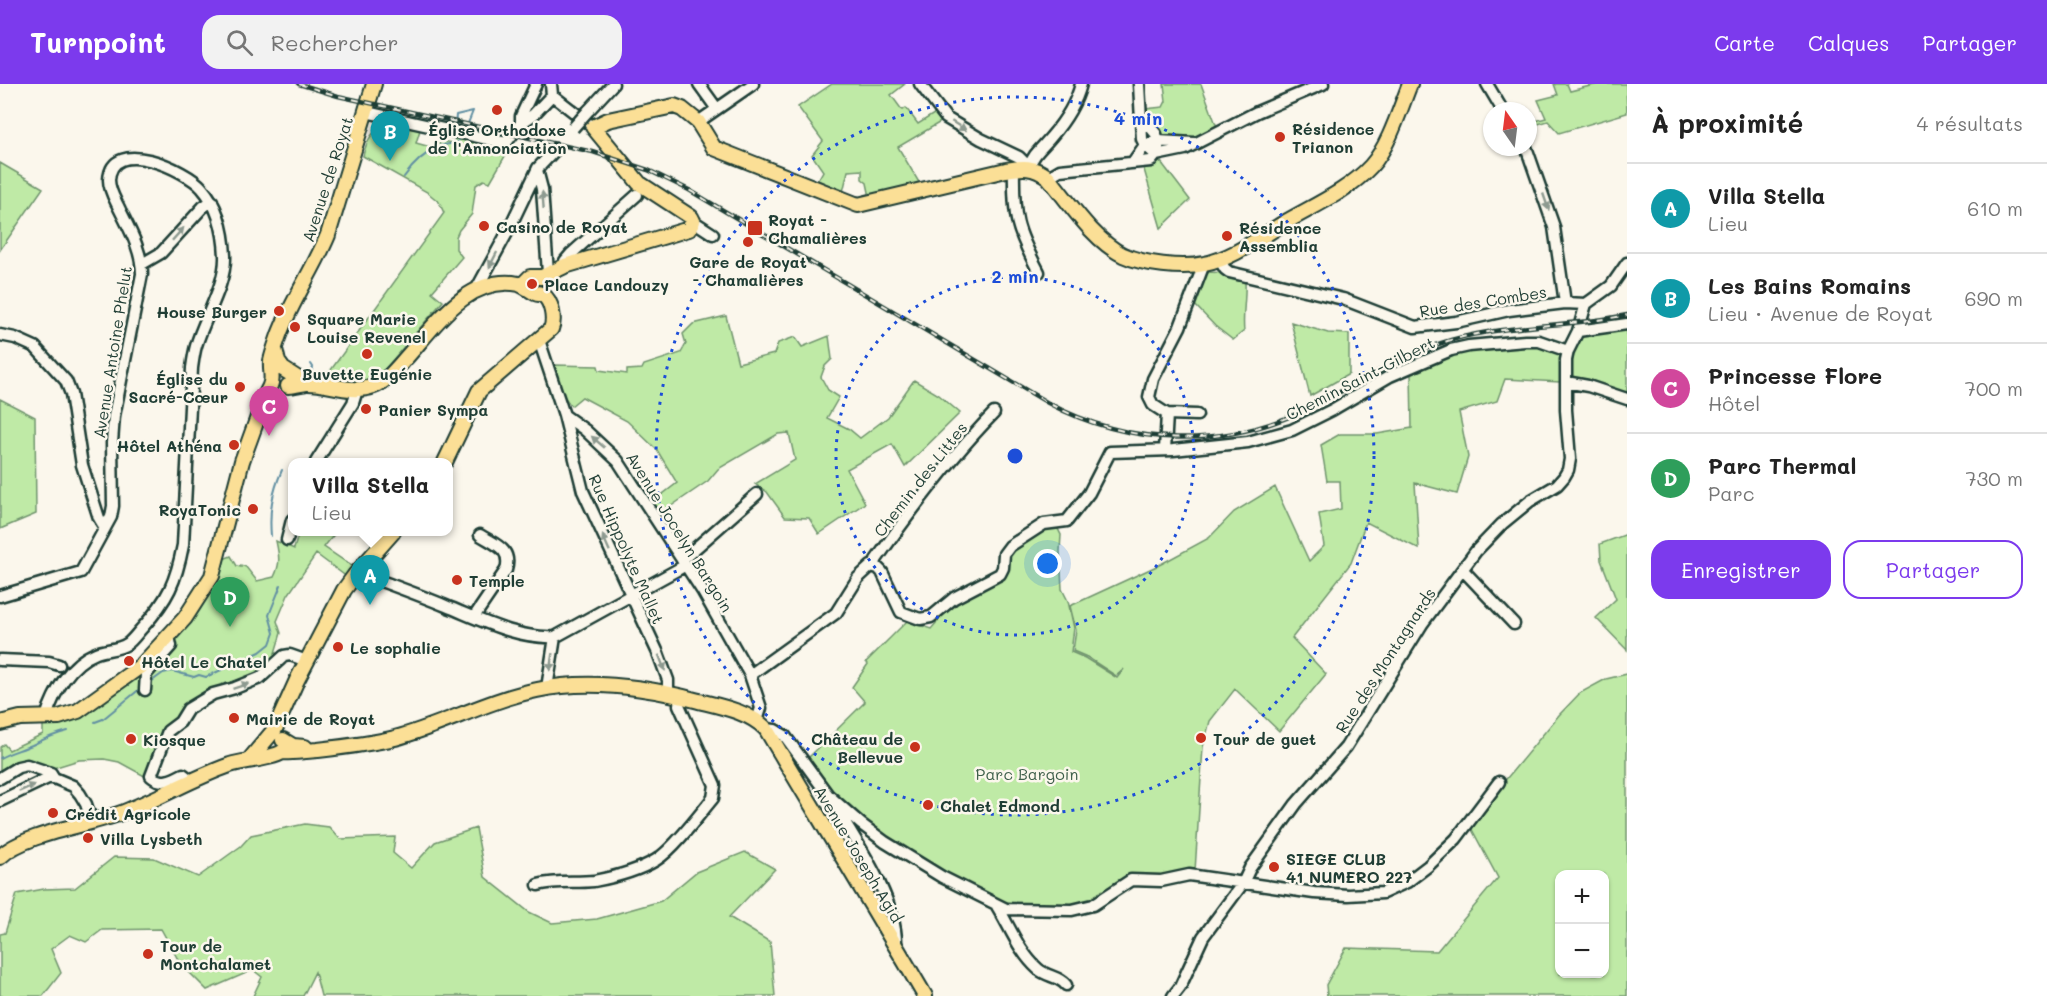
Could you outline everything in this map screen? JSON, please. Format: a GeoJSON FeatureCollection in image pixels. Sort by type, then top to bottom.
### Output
{"type":"FeatureCollection","features":[{"type":"Feature","properties":{"kind":"main road","name":"Avenue de Royat"},"geometry":{"type":"LineString","coordinates":[[282,379],[271,365],[274,347],[328,235],[374,84]]}},
{"type":"Feature","properties":{"kind":"main road"},"geometry":{"type":"LineString","coordinates":[[522,285],[530,277],[545,275],[565,266],[689,230],[693,221],[691,217],[639,183],[593,128],[608,120],[674,106],[682,109],[698,122],[711,146],[722,152],[858,205],[1022,168],[1038,170],[1048,177],[1097,236],[1111,248],[1124,255],[1159,264],[1204,264],[1241,249],[1336,193],[1366,170],[1386,141],[1410,84]]}},
{"type":"Feature","properties":{"kind":"main road"},"geometry":{"type":"LineString","coordinates":[[535,293],[545,275]]}},
{"type":"Feature","properties":{"kind":"main road"},"geometry":{"type":"LineString","coordinates":[[6,722],[71,715],[137,669],[185,618],[212,576],[242,461],[263,403],[282,379],[357,390],[375,386],[387,378],[456,305],[476,290],[504,283],[522,285],[541,294],[547,299],[552,312],[551,329],[478,392],[447,458]]}},
{"type":"Feature","properties":{"kind":"main road"},"geometry":{"type":"LineString","coordinates":[[275,744],[289,697],[338,601],[358,571],[389,536]]}},
{"type":"Feature","properties":{"kind":"main road"},"geometry":{"type":"LineString","coordinates":[[0,857],[21,843],[125,812],[191,780],[250,759],[275,744],[315,750],[394,738],[511,697],[547,688],[599,685],[674,695],[727,709],[761,725]]}},
{"type":"Feature","properties":{"kind":"main road","name":"Avenue Joseph Agid"},"geometry":{"type":"LineString","coordinates":[[761,725],[925,996]]}},
{"type":"Feature","properties":{"kind":"street"},"geometry":{"type":"LineString","coordinates":[[521,123],[521,116],[536,84]]}},
{"type":"Feature","properties":{"kind":"street"},"geometry":{"type":"LineString","coordinates":[[573,128],[613,84]]}},
{"type":"Feature","properties":{"kind":"street"},"geometry":{"type":"LineString","coordinates":[[699,84],[717,109]]}},
{"type":"Feature","properties":{"kind":"street"},"geometry":{"type":"LineString","coordinates":[[698,122],[753,84]]}},
{"type":"Feature","properties":{"kind":"street"},"geometry":{"type":"LineString","coordinates":[[920,84],[946,118],[1019,158],[1022,168]]}},
{"type":"Feature","properties":{"kind":"street"},"geometry":{"type":"LineString","coordinates":[[1039,272],[1019,233],[1013,204],[1022,168],[1067,116],[1081,84]]}},
{"type":"Feature","properties":{"kind":"street"},"geometry":{"type":"LineString","coordinates":[[1139,84],[1142,139],[1156,155]]}},
{"type":"Feature","properties":{"kind":"street"},"geometry":{"type":"LineString","coordinates":[[1156,155],[1185,149],[1257,112],[1323,84]]}},
{"type":"Feature","properties":{"kind":"street"},"geometry":{"type":"LineString","coordinates":[[1487,84],[1498,102]]}},
{"type":"Feature","properties":{"kind":"street"},"geometry":{"type":"LineString","coordinates":[[365,116],[372,121],[387,117],[506,143],[521,123],[533,115],[552,90],[593,128]]}},
{"type":"Feature","properties":{"kind":"street"},"geometry":{"type":"LineString","coordinates":[[1048,177],[1060,170],[1151,161],[1159,147],[1158,141],[1156,134],[1142,117]]}},
{"type":"Feature","properties":{"kind":"street"},"geometry":{"type":"LineString","coordinates":[[1133,162],[1145,145],[1158,141],[1194,143]]}},
{"type":"Feature","properties":{"kind":"street"},"geometry":{"type":"LineString","coordinates":[[476,290],[537,170],[556,149]]}},
{"type":"Feature","properties":{"kind":"street","name":"Avenue Antoine Phelut"},"geometry":{"type":"LineString","coordinates":[[0,596],[81,572],[105,528],[113,507],[114,416],[142,274],[140,255],[111,190],[110,174],[122,160],[133,156],[180,171],[194,179],[212,201],[221,224],[225,259],[224,273],[196,346],[192,368],[183,545],[173,584],[152,617],[128,644],[93,654],[72,670],[50,703],[46,717]]}},
{"type":"Feature","properties":{"kind":"street"},"geometry":{"type":"LineString","coordinates":[[1529,156],[1554,227],[1565,303]]}},
{"type":"Feature","properties":{"kind":"street"},"geometry":{"type":"LineString","coordinates":[[537,170],[542,189],[545,275]]}},
{"type":"Feature","properties":{"kind":"street"},"geometry":{"type":"LineString","coordinates":[[565,266],[565,261],[571,254],[637,195]]}},
{"type":"Feature","properties":{"kind":"street"},"geometry":{"type":"LineString","coordinates":[[142,264],[161,254],[203,207],[212,201]]}},
{"type":"Feature","properties":{"kind":"street"},"geometry":{"type":"LineString","coordinates":[[693,221],[712,234]]}},
{"type":"Feature","properties":{"kind":"street","name":"Rue des Combes"},"geometry":{"type":"LineString","coordinates":[[1219,259],[1229,272],[1343,299],[1415,327],[1456,322],[1509,310],[1565,303],[1586,304]]}},
{"type":"Feature","properties":{"kind":"street"},"geometry":{"type":"LineString","coordinates":[[1586,304],[1611,286],[1627,263]]}},
{"type":"Feature","properties":{"kind":"street"},"geometry":{"type":"LineString","coordinates":[[1197,415],[1167,414],[1150,402],[1150,388],[1180,327],[1204,264]]}},
{"type":"Feature","properties":{"kind":"street","name":"Rue des Montagnards"},"geometry":{"type":"LineString","coordinates":[[1173,996],[1180,987],[1203,937],[1243,883],[1250,868],[1296,804],[1346,747],[1422,624],[1476,550],[1502,524],[1530,501],[1557,485],[1564,477],[1568,470],[1569,459],[1566,381],[1568,351],[1578,331],[1586,304]]}},
{"type":"Feature","properties":{"kind":"street"},"geometry":{"type":"LineString","coordinates":[[1578,331],[1627,324]]}},
{"type":"Feature","properties":{"kind":"street"},"geometry":{"type":"LineString","coordinates":[[0,335],[35,346],[66,381],[71,394],[82,465],[99,518],[105,528]]}},
{"type":"Feature","properties":{"kind":"street"},"geometry":{"type":"LineString","coordinates":[[539,340],[564,415]]}},
{"type":"Feature","properties":{"kind":"street","name":"Chemin Saint-Gilbert"},"geometry":{"type":"LineString","coordinates":[[875,567],[882,572],[901,612],[920,619],[931,617],[954,598],[1000,574],[1004,554],[1010,546],[1044,524],[1067,521],[1089,493],[1110,452],[1165,450],[1248,442],[1292,430],[1314,420],[1390,376],[1451,350],[1469,346],[1539,341],[1568,351]]}},
{"type":"Feature","properties":{"kind":"street"},"geometry":{"type":"LineString","coordinates":[[1566,381],[1627,399]]}},
{"type":"Feature","properties":{"kind":"street"},"geometry":{"type":"LineString","coordinates":[[319,458],[355,401],[357,390]]}},
{"type":"Feature","properties":{"kind":"street","name":"Chemin des Littes"},"geometry":{"type":"LineString","coordinates":[[875,567],[876,560],[906,518],[970,438],[994,413]]}},
{"type":"Feature","properties":{"kind":"street"},"geometry":{"type":"LineString","coordinates":[[1165,450],[1167,414]]}},
{"type":"Feature","properties":{"kind":"street","name":"Avenue Jocelyn Bargoin"},"geometry":{"type":"LineString","coordinates":[[564,415],[585,430],[618,461],[684,562],[750,675],[761,708],[761,725]]}},
{"type":"Feature","properties":{"kind":"street","name":"Rue Hippolyte Mallet"},"geometry":{"type":"LineString","coordinates":[[538,885],[548,882],[566,884],[595,880],[639,869],[659,859],[713,798],[715,785],[583,491],[564,415]]}},
{"type":"Feature","properties":{"kind":"street"},"geometry":{"type":"LineString","coordinates":[[358,571],[525,636],[555,637],[630,596],[684,562],[757,494]]}},
{"type":"Feature","properties":{"kind":"street"},"geometry":{"type":"LineString","coordinates":[[286,540],[288,533]]}},
{"type":"Feature","properties":{"kind":"street"},"geometry":{"type":"LineString","coordinates":[[474,617],[506,570],[508,562],[504,550],[480,535]]}},
{"type":"Feature","properties":{"kind":"street"},"geometry":{"type":"LineString","coordinates":[[750,675],[836,613],[858,578],[868,568],[875,567]]}},
{"type":"Feature","properties":{"kind":"street"},"geometry":{"type":"LineString","coordinates":[[1463,570],[1514,624]]}},
{"type":"Feature","properties":{"kind":"street"},"geometry":{"type":"LineString","coordinates":[[146,690],[146,674],[171,646],[169,636]]}},
{"type":"Feature","properties":{"kind":"street"},"geometry":{"type":"LineString","coordinates":[[547,688],[555,637]]}},
{"type":"Feature","properties":{"kind":"street"},"geometry":{"type":"LineString","coordinates":[[191,780],[183,774],[171,780],[162,781],[151,776],[168,731],[180,722],[188,709],[213,694],[260,678],[284,656],[290,655],[308,661]]}},
{"type":"Feature","properties":{"kind":"street"},"geometry":{"type":"LineString","coordinates":[[0,660],[59,664]]}},
{"type":"Feature","properties":{"kind":"street"},"geometry":{"type":"LineString","coordinates":[[0,728],[6,722]]}},
{"type":"Feature","properties":{"kind":"street"},"geometry":{"type":"LineString","coordinates":[[761,725],[775,729],[784,736],[828,795],[874,869],[897,930],[896,946]]}},
{"type":"Feature","properties":{"kind":"street"},"geometry":{"type":"LineString","coordinates":[[0,778],[27,765],[51,773],[54,778]]}},
{"type":"Feature","properties":{"kind":"street"},"geometry":{"type":"LineString","coordinates":[[0,801],[48,778],[54,778],[73,786],[80,794],[92,822]]}},
{"type":"Feature","properties":{"kind":"street"},"geometry":{"type":"LineString","coordinates":[[828,795],[885,842],[942,877],[997,906],[1006,909],[1072,910],[1093,905],[1131,880],[1161,881],[1189,875],[1314,893],[1348,895],[1383,893],[1407,882],[1428,867],[1456,839],[1499,782]]}},
{"type":"Feature","properties":{"kind":"street"},"geometry":{"type":"LineString","coordinates":[[997,906],[1028,957],[1049,977],[1061,979],[1066,985]]}},
{"type":"Feature","properties":{"kind":"green space"},"geometry":{"type":"Polygon","coordinates":[[[832,84],[905,84],[891,95],[902,110],[906,108],[918,124],[937,112],[944,120],[898,147],[920,184],[870,197],[867,183],[862,179],[862,170],[848,171],[843,192],[818,180],[823,171],[812,155],[823,141],[798,107],[832,84]]]}},
{"type":"Feature","properties":{"kind":"green space"},"geometry":{"type":"Polygon","coordinates":[[[1164,84],[1201,84],[1217,127],[1198,136],[1183,139],[1163,135],[1135,110],[1163,107],[1166,101],[1164,84]]]}},
{"type":"Feature","properties":{"kind":"green space"},"geometry":{"type":"Polygon","coordinates":[[[1554,84],[1567,84],[1570,91],[1598,84],[1626,84],[1627,113],[1559,133],[1548,121],[1537,124],[1537,120],[1546,118],[1538,100],[1558,95],[1554,84]]]}},
{"type":"Feature","properties":{"kind":"green space"},"geometry":{"type":"Polygon","coordinates":[[[389,124],[420,130],[416,143],[434,148],[435,143],[440,144],[442,141],[452,143],[456,138],[508,151],[490,182],[484,180],[476,185],[472,214],[456,237],[456,249],[462,257],[432,292],[443,301],[379,376],[367,382],[354,383],[328,374],[444,213],[439,202],[427,192],[363,156],[371,136],[378,129],[389,124]]]}},
{"type":"Feature","properties":{"kind":"green space"},"geometry":{"type":"Polygon","coordinates":[[[1161,162],[1190,200],[1161,228],[1143,166],[1161,162]]]}},
{"type":"Feature","properties":{"kind":"green space"},"geometry":{"type":"Polygon","coordinates":[[[0,163],[43,188],[0,250],[0,163]]]}},
{"type":"Feature","properties":{"kind":"green space"},"geometry":{"type":"Polygon","coordinates":[[[1209,272],[1224,273],[1245,283],[1244,331],[1233,340],[1215,326],[1194,304],[1204,277],[1209,272]]]}},
{"type":"Feature","properties":{"kind":"green space"},"geometry":{"type":"Polygon","coordinates":[[[726,316],[738,363],[774,354],[778,343],[795,337],[802,347],[829,336],[832,359],[825,366],[821,377],[828,390],[839,397],[827,418],[849,429],[860,438],[888,417],[914,380],[939,395],[960,413],[905,467],[892,444],[847,469],[865,503],[819,534],[809,518],[785,517],[767,492],[755,484],[795,460],[789,433],[778,434],[718,469],[708,481],[658,515],[650,504],[677,483],[657,450],[627,421],[582,397],[571,406],[561,392],[555,365],[598,366],[599,370],[627,374],[627,370],[642,369],[644,365],[681,353],[686,344],[683,334],[693,324],[726,316]]]}},
{"type":"Feature","properties":{"kind":"green space"},"geometry":{"type":"Polygon","coordinates":[[[1291,322],[1328,333],[1349,334],[1349,374],[1310,396],[1291,322]]]}},
{"type":"Feature","properties":{"kind":"green space"},"geometry":{"type":"Polygon","coordinates":[[[1627,326],[1627,396],[1574,378],[1570,372],[1578,335],[1627,326]]]}},
{"type":"Feature","properties":{"kind":"green space","name":"Parc Bargoin"},"geometry":{"type":"Polygon","coordinates":[[[1539,345],[1561,353],[1560,382],[1505,379],[1497,401],[1459,412],[1468,457],[1457,494],[1415,483],[1419,549],[1366,522],[1351,563],[1292,638],[1326,674],[1279,731],[1235,689],[1210,721],[1203,747],[1195,871],[1162,876],[1128,876],[1095,899],[1059,907],[994,901],[886,839],[837,800],[805,761],[865,702],[852,687],[868,664],[866,662],[907,621],[931,629],[949,608],[963,597],[1001,579],[1007,553],[1046,526],[1058,529],[1061,535],[1062,589],[1068,601],[1074,628],[1071,652],[1117,678],[1124,669],[1116,676],[1087,657],[1073,651],[1076,630],[1070,606],[1161,564],[1209,538],[1234,512],[1275,487],[1309,561],[1324,546],[1319,514],[1341,509],[1340,481],[1327,481],[1321,445],[1340,434],[1377,434],[1412,428],[1411,372],[1452,352],[1539,345]]]}},
{"type":"Feature","properties":{"kind":"green space"},"geometry":{"type":"Polygon","coordinates":[[[0,399],[35,417],[36,514],[0,529],[0,399]]]}},
{"type":"Feature","properties":{"kind":"green space"},"geometry":{"type":"Polygon","coordinates":[[[1627,534],[1627,650],[1596,618],[1616,599],[1601,560],[1600,544],[1627,534]]]}},
{"type":"Feature","properties":{"kind":"green space"},"geometry":{"type":"Polygon","coordinates":[[[298,536],[333,536],[324,547],[359,571],[351,580],[316,554],[288,595],[277,621],[281,633],[275,653],[309,657],[283,659],[260,682],[214,697],[191,712],[169,733],[148,778],[119,762],[104,759],[79,760],[50,769],[31,763],[0,774],[0,747],[4,744],[9,750],[43,734],[43,724],[141,672],[221,560],[231,556],[237,566],[246,567],[257,581],[274,577],[279,559],[276,541],[294,549],[298,536]]]}},
{"type":"Feature","properties":{"kind":"green space"},"geometry":{"type":"Polygon","coordinates":[[[1627,674],[1627,996],[1327,996],[1326,985],[1346,948],[1437,951],[1498,878],[1469,824],[1580,693],[1606,679],[1627,674]]]}},
{"type":"Feature","properties":{"kind":"green space"},"geometry":{"type":"Polygon","coordinates":[[[305,824],[329,827],[340,839],[395,837],[393,853],[411,868],[435,842],[476,828],[485,877],[529,912],[552,923],[597,919],[661,901],[696,872],[745,852],[775,869],[729,917],[770,942],[775,996],[321,996],[315,972],[303,996],[253,996],[262,977],[253,970],[207,990],[180,963],[161,929],[102,930],[86,942],[70,935],[51,949],[61,973],[43,996],[0,996],[0,934],[5,933],[17,894],[44,889],[75,888],[114,857],[154,858],[198,877],[241,846],[251,835],[305,824]]]}},
{"type":"Feature","properties":{"kind":"waterway"},"geometry":{"type":"LineString","coordinates":[[455,127],[456,115],[473,111]]}},
{"type":"Feature","properties":{"kind":"waterway"},"geometry":{"type":"LineString","coordinates":[[465,131],[473,111]]}},
{"type":"Feature","properties":{"kind":"waterway"},"geometry":{"type":"LineString","coordinates":[[404,177],[415,163],[429,152],[440,146],[457,142],[461,138]]}},
{"type":"Feature","properties":{"kind":"waterway"},"geometry":{"type":"LineString","coordinates":[[311,364],[312,371]]}},
{"type":"Feature","properties":{"kind":"waterway"},"geometry":{"type":"LineString","coordinates":[[271,536],[272,502],[282,470]]}},
{"type":"Feature","properties":{"kind":"waterway"},"geometry":{"type":"LineString","coordinates":[[148,684],[163,673],[172,671],[194,677],[199,675],[206,677],[260,652],[270,644],[274,633],[269,615],[281,585]]}},
{"type":"Feature","properties":{"kind":"waterway"},"geometry":{"type":"LineString","coordinates":[[95,722],[103,719],[141,688]]}},
{"type":"Feature","properties":{"kind":"waterway"},"geometry":{"type":"LineString","coordinates":[[0,758],[68,731]]}},
{"type":"Feature","properties":{"kind":"railway"},"geometry":{"type":"LineString","coordinates":[[299,84],[338,96],[593,152],[648,170],[689,190],[1048,403],[1079,418],[1144,435],[1177,438],[1243,431],[1275,422],[1307,409],[1395,362],[1451,340],[1494,331],[1627,315]]}},
{"type":"Feature","properties":{"kind":"place","name":"Église Orthodoxe de l'Annonciation"},"geometry":{"type":"Point","coordinates":[497,110]}},
{"type":"Feature","properties":{"kind":"place","name":"Résidence Trianon"},"geometry":{"type":"Point","coordinates":[1280,137]}},
{"type":"Feature","properties":{"kind":"place","name":"Les Bains Romains"},"geometry":{"type":"Point","coordinates":[390,161]}},
{"type":"Feature","properties":{"kind":"place","name":"Casino de Royat"},"geometry":{"type":"Point","coordinates":[484,226]}},
{"type":"Feature","properties":{"kind":"place","name":"Royat - Chamalières"},"geometry":{"type":"Point","coordinates":[755,228]}},
{"type":"Feature","properties":{"kind":"place","name":"Résidence Assemblia"},"geometry":{"type":"Point","coordinates":[1227,236]}},
{"type":"Feature","properties":{"kind":"place","name":"Gare de Royat - Chamalières"},"geometry":{"type":"Point","coordinates":[748,242]}},
{"type":"Feature","properties":{"kind":"place","name":"Place Landouzy"},"geometry":{"type":"Point","coordinates":[532,284]}},
{"type":"Feature","properties":{"kind":"place","name":"House Burger"},"geometry":{"type":"Point","coordinates":[279,311]}},
{"type":"Feature","properties":{"kind":"place","name":"Square Marie Louise Revenel"},"geometry":{"type":"Point","coordinates":[295,327]}},
{"type":"Feature","properties":{"kind":"place","name":"Buvette Eugénie"},"geometry":{"type":"Point","coordinates":[367,354]}},
{"type":"Feature","properties":{"kind":"place","name":"Église du Sacré-Cœur"},"geometry":{"type":"Point","coordinates":[240,387]}},
{"type":"Feature","properties":{"kind":"place","name":"Panier Sympa"},"geometry":{"type":"Point","coordinates":[366,409]}},
{"type":"Feature","properties":{"kind":"place","name":"Princesse Flore"},"geometry":{"type":"Point","coordinates":[269,436]}},
{"type":"Feature","properties":{"kind":"place","name":"Hôtel Athéna"},"geometry":{"type":"Point","coordinates":[234,445]}},
{"type":"Feature","properties":{"kind":"place","name":"RoyaTonic"},"geometry":{"type":"Point","coordinates":[253,509]}},
{"type":"Feature","properties":{"kind":"place","name":"Temple"},"geometry":{"type":"Point","coordinates":[457,580]}},
{"type":"Feature","properties":{"kind":"place","name":"Villa Stella"},"geometry":{"type":"Point","coordinates":[370,605]}},
{"type":"Feature","properties":{"kind":"place","name":"Parc Thermal"},"geometry":{"type":"Point","coordinates":[230,627]}},
{"type":"Feature","properties":{"kind":"place","name":"Le sophalie"},"geometry":{"type":"Point","coordinates":[338,647]}},
{"type":"Feature","properties":{"kind":"place","name":"Hôtel Le Chatel"},"geometry":{"type":"Point","coordinates":[129,661]}},
{"type":"Feature","properties":{"kind":"place","name":"Mairie de Royat"},"geometry":{"type":"Point","coordinates":[234,718]}},
{"type":"Feature","properties":{"kind":"place","name":"Tour de guet"},"geometry":{"type":"Point","coordinates":[1201,738]}},
{"type":"Feature","properties":{"kind":"place","name":"Kiosque"},"geometry":{"type":"Point","coordinates":[131,739]}},
{"type":"Feature","properties":{"kind":"place","name":"Château de Bellevue"},"geometry":{"type":"Point","coordinates":[915,747]}},
{"type":"Feature","properties":{"kind":"place","name":"Chalet Edmond"},"geometry":{"type":"Point","coordinates":[928,805]}},
{"type":"Feature","properties":{"kind":"place","name":"Crédit Agricole"},"geometry":{"type":"Point","coordinates":[53,813]}},
{"type":"Feature","properties":{"kind":"place","name":"Villa Lysbeth"},"geometry":{"type":"Point","coordinates":[88,838]}},
{"type":"Feature","properties":{"kind":"place","name":"SIEGE CLUB 41 NUMERO 227"},"geometry":{"type":"Point","coordinates":[1274,867]}},
{"type":"Feature","properties":{"kind":"place","name":"Tour de Montchalamet"},"geometry":{"type":"Point","coordinates":[148,954]}}]}
